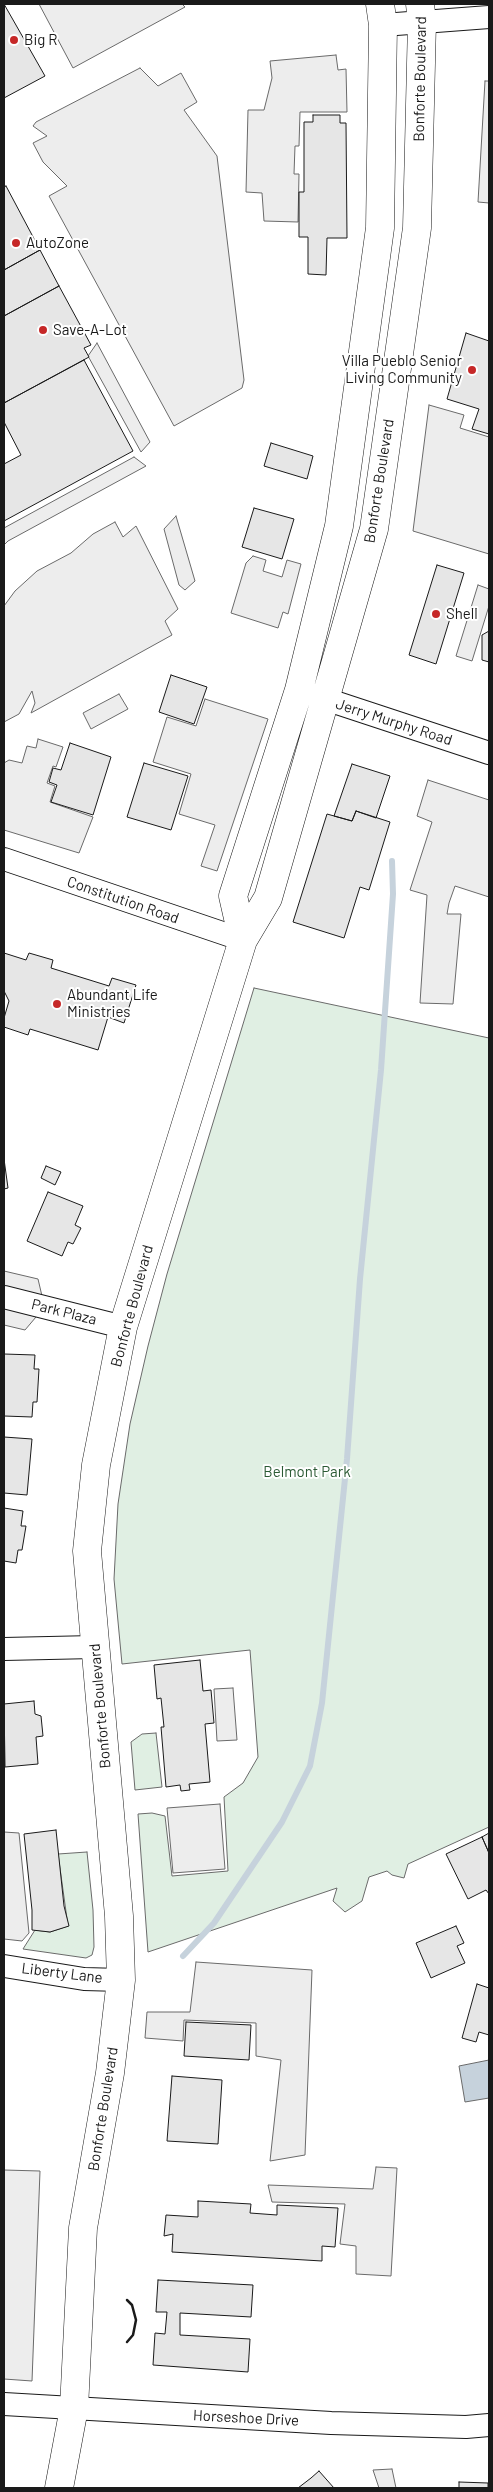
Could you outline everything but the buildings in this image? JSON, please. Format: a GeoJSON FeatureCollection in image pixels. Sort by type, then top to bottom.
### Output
{"type":"FeatureCollection","features":[{"type":"Feature","properties":{"kind":"main road","name":"Bonforte Boulevard"},"geometry":{"type":"LineString","coordinates":[[60,2488],[74,2408],[83,2228],[110,2073],[120,1980],[119,1916],[87,1551],[96,1464],[123,1327],[242,940],[268,898],[374,529],[417,228],[421,13]]}},
{"type":"Feature","properties":{"kind":"main road","name":"Bonforte Boulevard"},"geometry":{"type":"LineString","coordinates":[[242,940],[233,896],[299,690],[339,526],[375,276],[380,228],[382,15]]}},
{"type":"Feature","properties":{"kind":"street"},"geometry":{"type":"LineString","coordinates":[[382,15],[421,13],[489,17]]}},
{"type":"Feature","properties":{"kind":"street","name":"Jerry Murphy Road"},"geometry":{"type":"LineString","coordinates":[[299,690],[489,753]]}},
{"type":"Feature","properties":{"kind":"street","name":"Constitution Road"},"geometry":{"type":"LineString","coordinates":[[4,859],[242,940]]}},
{"type":"Feature","properties":{"kind":"street","name":"Park Plaza"},"geometry":{"type":"LineString","coordinates":[[4,1297],[123,1327]]}},
{"type":"Feature","properties":{"kind":"street"},"geometry":{"type":"LineString","coordinates":[[4,1649],[94,1648]]}},
{"type":"Feature","properties":{"kind":"street","name":"Liberty Lane"},"geometry":{"type":"LineString","coordinates":[[4,1966],[84,1979],[120,1980]]}},
{"type":"Feature","properties":{"kind":"street","name":"Horseshoe Drive"},"geometry":{"type":"LineString","coordinates":[[4,2404],[340,2423],[466,2428],[489,2425]]}},
{"type":"Feature","properties":{"kind":"green space","name":"Belmont Park"},"geometry":{"type":"Polygon","coordinates":[[[254,988],[489,1038],[489,1827],[408,1864],[404,1878],[392,1875],[387,1871],[369,1877],[362,1901],[345,1912],[333,1901],[337,1888],[148,1952],[138,1814],[152,1813],[165,1816],[172,1876],[228,1871],[224,1797],[243,1783],[258,1757],[250,1650],[122,1664],[114,1579],[118,1504],[130,1424],[148,1346],[167,1274],[254,988]]]}},
{"type":"Feature","properties":{"kind":"green space"},"geometry":{"type":"Polygon","coordinates":[[[156,1733],[162,1787],[135,1790],[131,1742],[142,1734],[156,1733]]]}},
{"type":"Feature","properties":{"kind":"green space"},"geometry":{"type":"Polygon","coordinates":[[[87,1852],[93,1910],[94,1947],[92,1955],[86,1958],[23,1949],[35,1930],[50,1932],[68,1926],[58,1854],[87,1852]]]}},
{"type":"Feature","properties":{"kind":"shaded area"},"geometry":{"type":"Polygon","coordinates":[[[39,4],[182,4],[185,7],[73,68],[39,4]]]}},
{"type":"Feature","properties":{"kind":"shaded area"},"geometry":{"type":"Polygon","coordinates":[[[336,55],[338,70],[346,69],[347,112],[300,112],[299,146],[295,146],[294,174],[299,174],[298,222],[264,221],[262,193],[246,192],[248,110],[264,110],[272,78],[270,61],[336,55]]]}},
{"type":"Feature","properties":{"kind":"shaded area"},"geometry":{"type":"Polygon","coordinates":[[[140,68],[158,86],[181,73],[197,102],[184,110],[217,156],[244,380],[242,388],[174,426],[49,196],[67,186],[43,162],[33,143],[47,136],[33,126],[36,122],[140,68]]]}},
{"type":"Feature","properties":{"kind":"shaded area"},"geometry":{"type":"Polygon","coordinates":[[[485,81],[489,81],[489,203],[478,202],[485,81]]]}},
{"type":"Feature","properties":{"kind":"shaded area"},"geometry":{"type":"Polygon","coordinates":[[[97,343],[150,442],[141,452],[88,356],[97,343]]]}},
{"type":"Feature","properties":{"kind":"shaded area"},"geometry":{"type":"Polygon","coordinates":[[[429,405],[464,415],[460,428],[489,437],[489,554],[413,531],[429,405]]]}},
{"type":"Feature","properties":{"kind":"shaded area"},"geometry":{"type":"Polygon","coordinates":[[[134,457],[146,466],[8,541],[4,545],[4,528],[134,457]]]}},
{"type":"Feature","properties":{"kind":"shaded area"},"geometry":{"type":"Polygon","coordinates":[[[176,516],[195,581],[185,590],[179,585],[164,529],[176,516]]]}},
{"type":"Feature","properties":{"kind":"shaded area"},"geometry":{"type":"Polygon","coordinates":[[[115,522],[123,537],[136,526],[178,609],[165,621],[172,635],[31,713],[35,703],[32,691],[19,714],[4,722],[4,606],[15,591],[37,571],[71,553],[93,534],[115,522]]]}},
{"type":"Feature","properties":{"kind":"shaded area"},"geometry":{"type":"Polygon","coordinates":[[[253,556],[266,560],[263,571],[282,577],[287,560],[301,564],[288,614],[283,612],[278,628],[231,613],[246,563],[253,556]]]}},
{"type":"Feature","properties":{"kind":"shaded area"},"geometry":{"type":"Polygon","coordinates":[[[478,585],[489,589],[489,606],[472,661],[456,656],[478,585]]]}},
{"type":"Feature","properties":{"kind":"shaded area"},"geometry":{"type":"Polygon","coordinates":[[[119,694],[128,709],[91,729],[83,713],[119,694]]]}},
{"type":"Feature","properties":{"kind":"shaded area"},"geometry":{"type":"Polygon","coordinates":[[[205,699],[268,719],[217,871],[201,866],[215,825],[179,814],[191,774],[153,762],[167,717],[196,726],[205,699]]]}},
{"type":"Feature","properties":{"kind":"shaded area"},"geometry":{"type":"Polygon","coordinates":[[[38,739],[63,747],[56,767],[53,766],[47,783],[55,786],[50,802],[93,817],[79,853],[4,830],[4,763],[9,760],[22,763],[27,746],[36,748],[38,739]]]}},
{"type":"Feature","properties":{"kind":"shaded area"},"geometry":{"type":"Polygon","coordinates":[[[428,780],[489,800],[489,897],[455,886],[447,914],[461,914],[453,1004],[420,1003],[427,895],[410,890],[432,822],[417,816],[428,780]]]}},
{"type":"Feature","properties":{"kind":"shaded area"},"geometry":{"type":"Polygon","coordinates":[[[4,1271],[38,1279],[42,1296],[36,1317],[25,1330],[4,1325],[4,1271]]]}},
{"type":"Feature","properties":{"kind":"shaded area"},"geometry":{"type":"Polygon","coordinates":[[[233,1688],[237,1740],[217,1741],[214,1689],[233,1688]]]}},
{"type":"Feature","properties":{"kind":"shaded area"},"geometry":{"type":"Polygon","coordinates":[[[220,1804],[225,1869],[173,1873],[167,1808],[220,1804]]]}},
{"type":"Feature","properties":{"kind":"shaded area"},"geometry":{"type":"Polygon","coordinates":[[[4,1832],[19,1833],[29,1933],[22,1941],[4,1939],[4,1832]]]}},
{"type":"Feature","properties":{"kind":"shaded area"},"geometry":{"type":"Polygon","coordinates":[[[196,1962],[312,1970],[305,2155],[270,2161],[281,2060],[256,2056],[256,2023],[184,2020],[183,2041],[145,2038],[147,2012],[190,2012],[196,1962]]]}},
{"type":"Feature","properties":{"kind":"shaded area"},"geometry":{"type":"Polygon","coordinates":[[[489,2060],[489,2098],[465,2102],[459,2066],[489,2060]]]}},
{"type":"Feature","properties":{"kind":"shaded area"},"geometry":{"type":"Polygon","coordinates":[[[376,2167],[397,2168],[391,2276],[356,2274],[356,2246],[340,2244],[345,2204],[272,2202],[268,2185],[373,2189],[376,2167]]]}},
{"type":"Feature","properties":{"kind":"shaded area"},"geometry":{"type":"Polygon","coordinates":[[[4,2170],[40,2171],[32,2381],[4,2379],[4,2170]]]}},
{"type":"Feature","properties":{"kind":"shaded area"},"geometry":{"type":"Polygon","coordinates":[[[392,2469],[396,2488],[379,2488],[373,2470],[392,2469]]]}},
{"type":"Feature","properties":{"kind":"waterway"},"geometry":{"type":"LineString","coordinates":[[183,1956],[214,1923],[282,1822],[310,1766],[322,1703],[347,1459],[360,1279],[381,1070],[393,894],[392,861]]}},
{"type":"Feature","properties":{"kind":"wall"},"geometry":{"type":"LineString","coordinates":[[127,2300],[132,2305],[136,2320],[133,2335],[127,2342]]}},
{"type":"Feature","properties":{"kind":"place","name":"Big R"},"geometry":{"type":"Point","coordinates":[14,40]}},
{"type":"Feature","properties":{"kind":"place","name":"AutoZone"},"geometry":{"type":"Point","coordinates":[16,243]}},
{"type":"Feature","properties":{"kind":"place","name":"Save-A-Lot"},"geometry":{"type":"Point","coordinates":[43,330]}},
{"type":"Feature","properties":{"kind":"place","name":"Villa Pueblo Senior Living Community"},"geometry":{"type":"Point","coordinates":[472,370]}},
{"type":"Feature","properties":{"kind":"place","name":"Shell"},"geometry":{"type":"Point","coordinates":[436,614]}},
{"type":"Feature","properties":{"kind":"place","name":"Abundant Life Ministries"},"geometry":{"type":"Point","coordinates":[57,1004]}}]}
